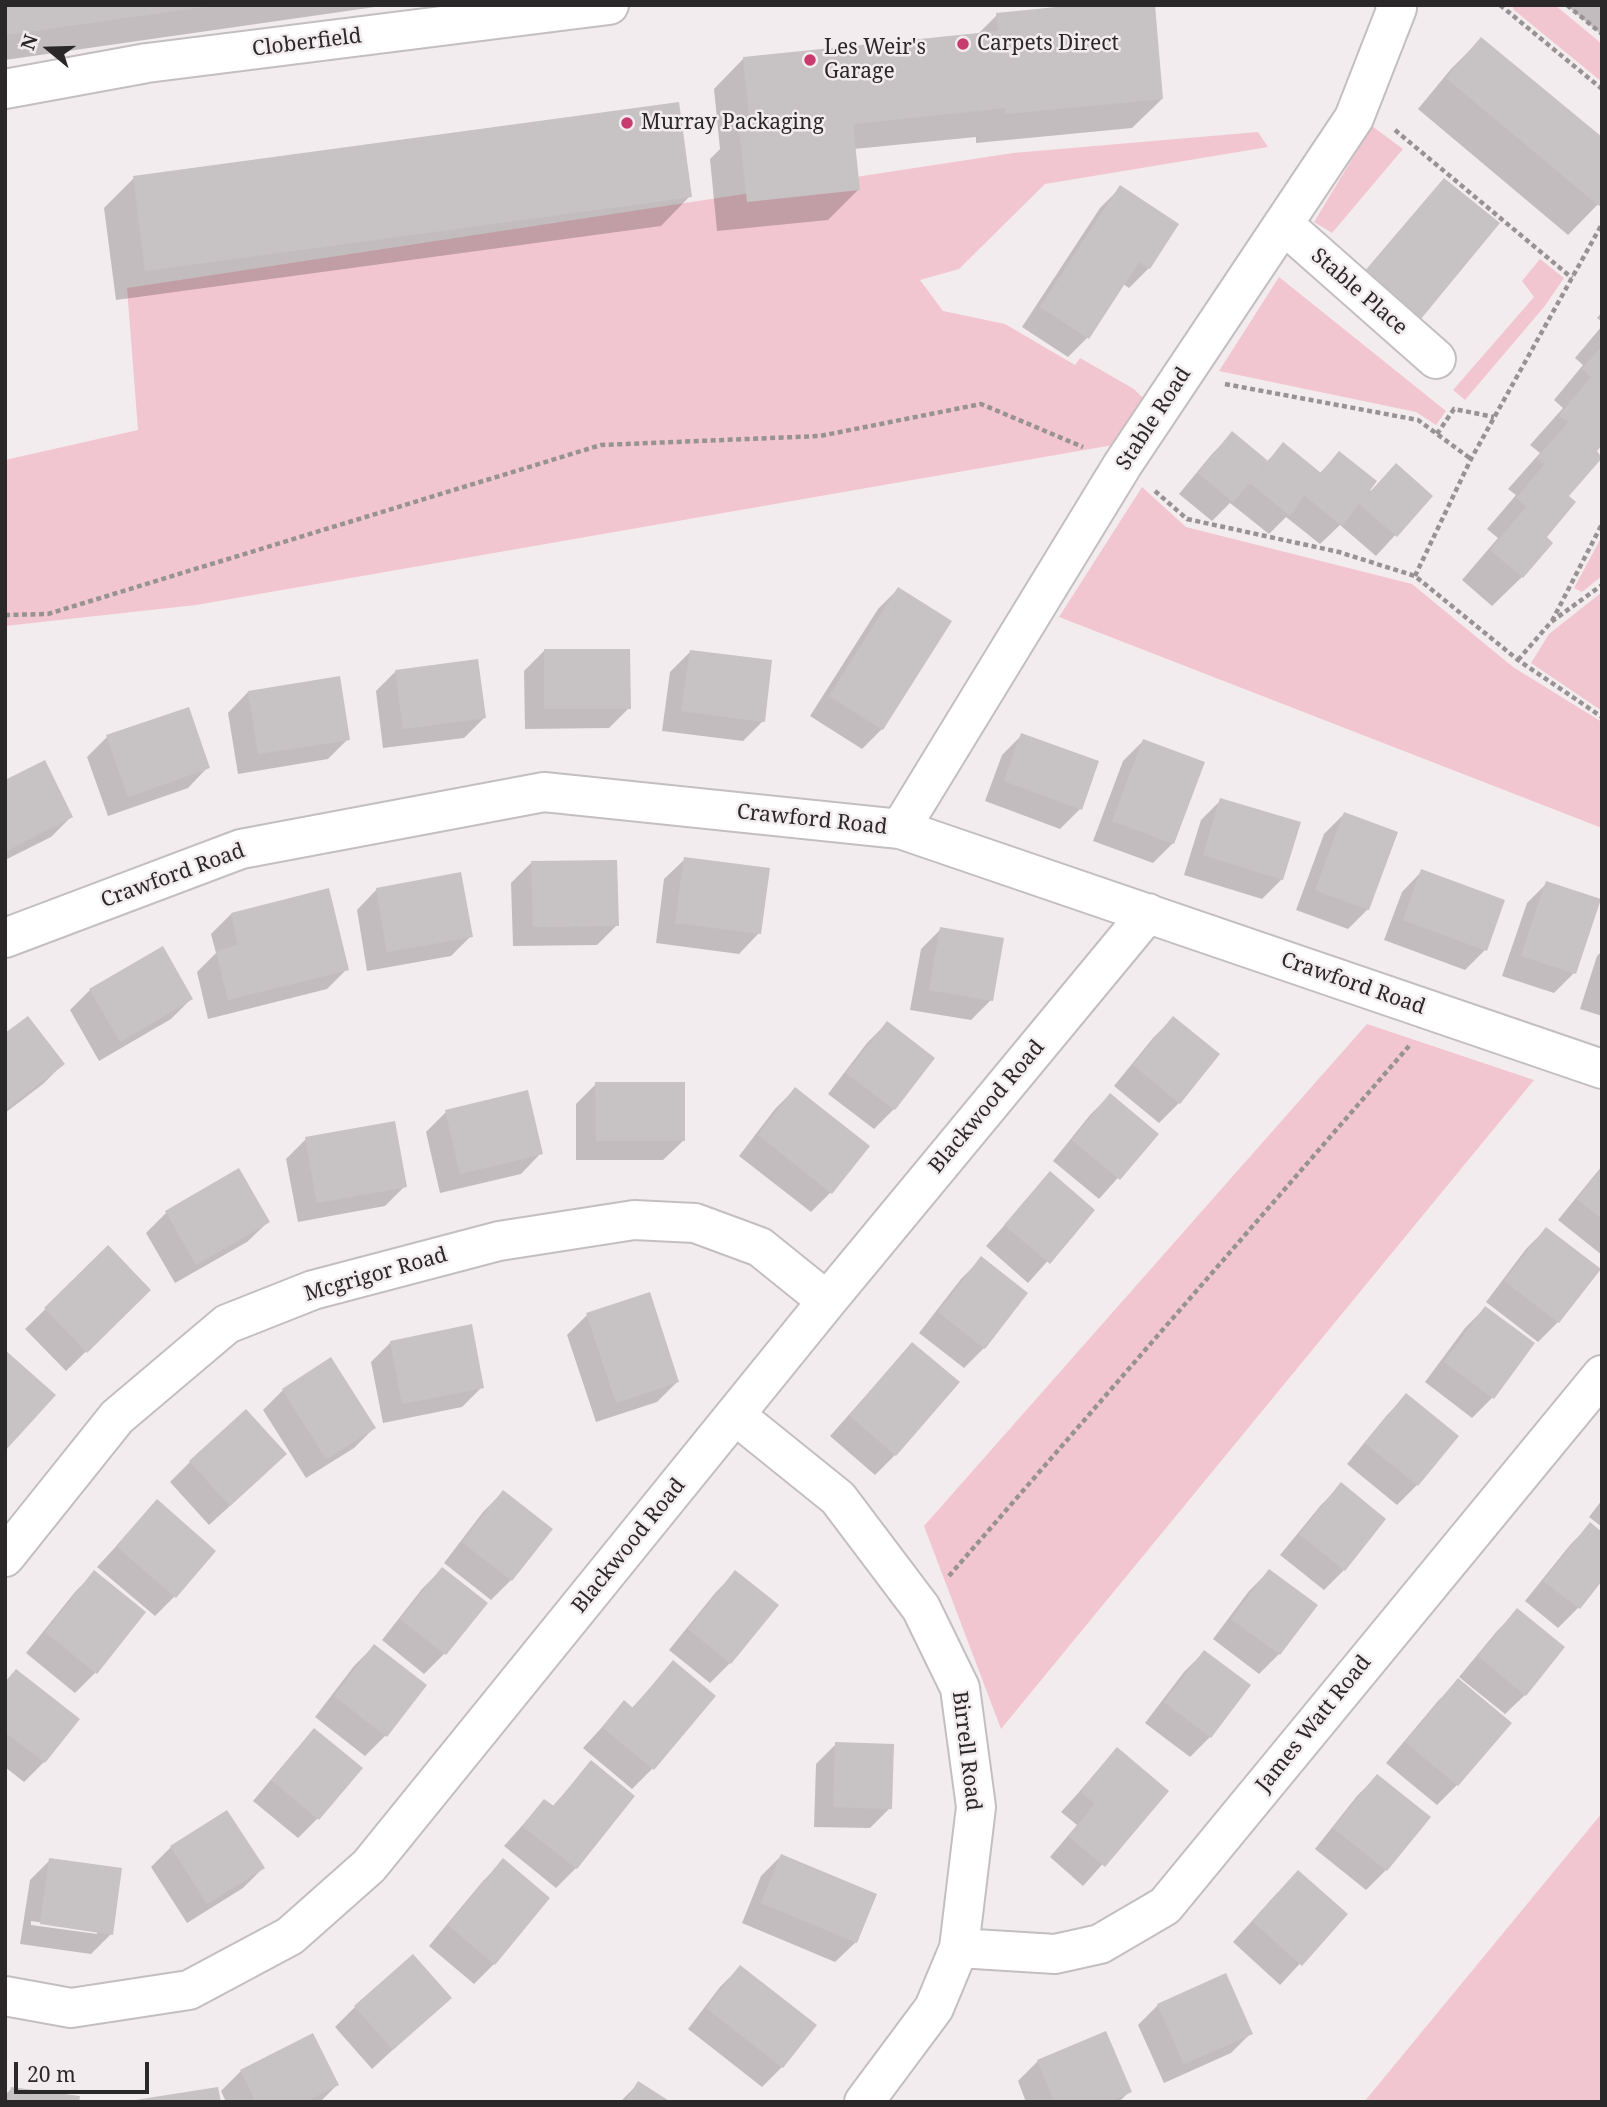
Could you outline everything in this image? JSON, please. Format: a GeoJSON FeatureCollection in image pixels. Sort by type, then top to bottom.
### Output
{"type":"FeatureCollection","features":[{"type":"Feature","properties":{"kind":"street","name":"Cloberfield"},"geometry":{"type":"LineString","coordinates":[[5,89],[147,63],[609,5]]}},
{"type":"Feature","properties":{"kind":"street","name":"Stable Road"},"geometry":{"type":"LineString","coordinates":[[900,829],[1123,464],[1354,118],[1395,5]]}},
{"type":"Feature","properties":{"kind":"street","name":"Stable Place"},"geometry":{"type":"LineString","coordinates":[[1283,224],[1436,359]]}},
{"type":"Feature","properties":{"kind":"street","name":"Crawford Road"},"geometry":{"type":"LineString","coordinates":[[5,938],[242,849],[544,792],[900,829],[1602,1069]]}},
{"type":"Feature","properties":{"kind":"street","name":"Blackwood Road"},"geometry":{"type":"LineString","coordinates":[[5,1996],[71,2008],[189,1990],[290,1936],[369,1866],[827,1301],[1147,913]]}},
{"type":"Feature","properties":{"kind":"street","name":"Mcgrigor Road"},"geometry":{"type":"LineString","coordinates":[[5,1557],[117,1417],[227,1324],[313,1290],[499,1241],[634,1220],[695,1223],[760,1247],[827,1301]]}},
{"type":"Feature","properties":{"kind":"street","name":"James Watt Road"},"geometry":{"type":"LineString","coordinates":[[959,1948],[1055,1954],[1100,1944],[1165,1906],[1602,1375]]}},
{"type":"Feature","properties":{"kind":"street","name":"Birrell Road"},"geometry":{"type":"LineString","coordinates":[[735,1415],[838,1498],[921,1608],[960,1688],[976,1807],[959,1948],[934,2008],[864,2102]]}},
{"type":"Feature","properties":{"kind":"path"},"geometry":{"type":"LineString","coordinates":[[1500,5],[1602,89]]}},
{"type":"Feature","properties":{"kind":"path"},"geometry":{"type":"LineString","coordinates":[[1567,5],[1602,34]]}},
{"type":"Feature","properties":{"kind":"path"},"geometry":{"type":"LineString","coordinates":[[1360,101],[1572,278]]}},
{"type":"Feature","properties":{"kind":"path"},"geometry":{"type":"LineString","coordinates":[[1415,576],[1471,459],[1602,224]]}},
{"type":"Feature","properties":{"kind":"path"},"geometry":{"type":"LineString","coordinates":[[1182,376],[1418,420],[1471,459]]}},
{"type":"Feature","properties":{"kind":"path"},"geometry":{"type":"LineString","coordinates":[[1449,403],[1454,409],[1494,417]]}},
{"type":"Feature","properties":{"kind":"path"},"geometry":{"type":"LineString","coordinates":[[5,615],[48,614],[601,445],[820,436],[981,404],[1123,464],[1187,519],[1339,552],[1415,576],[1518,660],[1602,717]]}},
{"type":"Feature","properties":{"kind":"path"},"geometry":{"type":"LineString","coordinates":[[1437,434],[1454,409]]}},
{"type":"Feature","properties":{"kind":"path"},"geometry":{"type":"LineString","coordinates":[[1551,622],[1602,524]]}},
{"type":"Feature","properties":{"kind":"path"},"geometry":{"type":"LineString","coordinates":[[1518,660],[1551,622],[1602,585]]}},
{"type":"Feature","properties":{"kind":"path"},"geometry":{"type":"LineString","coordinates":[[921,1608],[1438,1013]]}},
{"type":"Feature","properties":{"kind":"shaded area"},"geometry":{"type":"Polygon","coordinates":[[[1512,5],[1555,5],[1602,44],[1602,82],[1514,10],[1512,5]]]}},
{"type":"Feature","properties":{"kind":"shaded area"},"geometry":{"type":"Polygon","coordinates":[[[1372,126],[1403,149],[1332,233],[1314,222],[1372,126]]]}},
{"type":"Feature","properties":{"kind":"shaded area"},"geometry":{"type":"Polygon","coordinates":[[[1258,132],[1268,147],[1045,184],[959,269],[920,280],[943,311],[1005,324],[1075,365],[1080,358],[1134,389],[1143,398],[1113,445],[196,605],[5,626],[5,460],[138,430],[127,288],[1013,153],[1258,132]]]}},
{"type":"Feature","properties":{"kind":"shaded area"},"geometry":{"type":"Polygon","coordinates":[[[1540,259],[1564,278],[1544,307],[1465,400],[1453,390],[1534,297],[1522,281],[1540,259]]]}},
{"type":"Feature","properties":{"kind":"shaded area"},"geometry":{"type":"Polygon","coordinates":[[[1279,277],[1446,411],[1436,425],[1416,412],[1219,371],[1279,277]]]}},
{"type":"Feature","properties":{"kind":"shaded area"},"geometry":{"type":"Polygon","coordinates":[[[1142,487],[1186,527],[1412,584],[1513,667],[1602,722],[1602,828],[1059,617],[1142,487]]]}},
{"type":"Feature","properties":{"kind":"shaded area"},"geometry":{"type":"Polygon","coordinates":[[[1602,536],[1602,576],[1582,592],[1574,588],[1602,536]]]}},
{"type":"Feature","properties":{"kind":"shaded area"},"geometry":{"type":"Polygon","coordinates":[[[1602,592],[1602,711],[1531,663],[1549,634],[1602,592]]]}},
{"type":"Feature","properties":{"kind":"shaded area"},"geometry":{"type":"Polygon","coordinates":[[[1367,1024],[1534,1080],[1001,1729],[924,1526],[1367,1024]]]}},
{"type":"Feature","properties":{"kind":"shaded area"},"geometry":{"type":"Polygon","coordinates":[[[1602,1813],[1602,2102],[1364,2102],[1602,1813]]]}},
{"type":"Feature","properties":{"kind":"building"},"geometry":{"type":"Polygon","coordinates":[[[5,5],[203,5],[203,7],[5,35],[5,5]]]}},
{"type":"Feature","properties":{"kind":"building"},"geometry":{"type":"Polygon","coordinates":[[[1077,5],[1155,5],[1163,99],[1005,114],[1005,108],[853,124],[860,190],[747,202],[739,128],[750,126],[743,57],[998,31],[996,13],[1077,5]]]}},
{"type":"Feature","properties":{"kind":"building"},"geometry":{"type":"Polygon","coordinates":[[[1481,37],[1602,137],[1602,203],[1599,206],[1446,78],[1481,37]]]}},
{"type":"Feature","properties":{"kind":"building"},"geometry":{"type":"Polygon","coordinates":[[[679,102],[692,197],[145,271],[133,176],[679,102]]]}},
{"type":"Feature","properties":{"kind":"building"},"geometry":{"type":"Polygon","coordinates":[[[1444,178],[1500,223],[1416,325],[1363,273],[1444,178]]]}},
{"type":"Feature","properties":{"kind":"building"},"geometry":{"type":"Polygon","coordinates":[[[1120,185],[1179,224],[1150,269],[1139,262],[1089,339],[1040,307],[1120,185]]]}},
{"type":"Feature","properties":{"kind":"building"},"geometry":{"type":"Polygon","coordinates":[[[1602,346],[1602,445],[1597,451],[1602,458],[1569,496],[1576,502],[1547,537],[1553,543],[1523,578],[1490,550],[1526,507],[1516,498],[1545,464],[1537,458],[1568,422],[1559,415],[1591,377],[1582,369],[1602,346]]]}},
{"type":"Feature","properties":{"kind":"building"},"geometry":{"type":"Polygon","coordinates":[[[1232,431],[1267,460],[1258,474],[1283,442],[1321,473],[1339,451],[1377,481],[1363,500],[1396,463],[1433,496],[1397,537],[1359,504],[1342,526],[1304,495],[1290,516],[1250,483],[1233,502],[1198,473],[1232,431]]]}},
{"type":"Feature","properties":{"kind":"building"},"geometry":{"type":"Polygon","coordinates":[[[898,587],[952,621],[883,730],[829,696],[898,587]]]}},
{"type":"Feature","properties":{"kind":"building"},"geometry":{"type":"Polygon","coordinates":[[[544,649],[630,649],[631,709],[544,709],[544,649]]]}},
{"type":"Feature","properties":{"kind":"building"},"geometry":{"type":"Polygon","coordinates":[[[690,650],[772,660],[765,722],[681,711],[690,650]]]}},
{"type":"Feature","properties":{"kind":"building"},"geometry":{"type":"Polygon","coordinates":[[[478,659],[486,718],[403,729],[395,670],[478,659]]]}},
{"type":"Feature","properties":{"kind":"building"},"geometry":{"type":"Polygon","coordinates":[[[340,676],[350,740],[258,754],[248,691],[340,676]]]}},
{"type":"Feature","properties":{"kind":"building"},"geometry":{"type":"Polygon","coordinates":[[[189,707],[210,768],[128,797],[106,735],[189,707]]]}},
{"type":"Feature","properties":{"kind":"building"},"geometry":{"type":"Polygon","coordinates":[[[1021,733],[1099,761],[1082,810],[1004,781],[1021,733]]]}},
{"type":"Feature","properties":{"kind":"building"},"geometry":{"type":"Polygon","coordinates":[[[1143,739],[1205,762],[1174,844],[1112,821],[1143,739]]]}},
{"type":"Feature","properties":{"kind":"building"},"geometry":{"type":"Polygon","coordinates":[[[45,760],[73,817],[5,852],[5,780],[45,760]]]}},
{"type":"Feature","properties":{"kind":"building"},"geometry":{"type":"Polygon","coordinates":[[[1220,798],[1301,822],[1283,880],[1203,855],[1220,798]]]}},
{"type":"Feature","properties":{"kind":"building"},"geometry":{"type":"Polygon","coordinates":[[[1344,812],[1398,832],[1369,910],[1315,890],[1344,812]]]}},
{"type":"Feature","properties":{"kind":"building"},"geometry":{"type":"Polygon","coordinates":[[[684,857],[770,868],[761,934],[675,923],[684,857]]]}},
{"type":"Feature","properties":{"kind":"building"},"geometry":{"type":"Polygon","coordinates":[[[617,860],[619,926],[533,927],[531,861],[617,860]]]}},
{"type":"Feature","properties":{"kind":"building"},"geometry":{"type":"Polygon","coordinates":[[[1421,869],[1505,900],[1487,951],[1403,920],[1421,869]]]}},
{"type":"Feature","properties":{"kind":"building"},"geometry":{"type":"Polygon","coordinates":[[[461,872],[473,937],[387,952],[376,888],[461,872]]]}},
{"type":"Feature","properties":{"kind":"building"},"geometry":{"type":"Polygon","coordinates":[[[1546,881],[1601,899],[1576,974],[1521,956],[1546,881]]]}},
{"type":"Feature","properties":{"kind":"building"},"geometry":{"type":"Polygon","coordinates":[[[329,888],[349,970],[228,1000],[216,951],[238,945],[231,913],[329,888]]]}},
{"type":"Feature","properties":{"kind":"building"},"geometry":{"type":"Polygon","coordinates":[[[940,927],[1004,938],[993,1001],[929,990],[940,927]]]}},
{"type":"Feature","properties":{"kind":"building"},"geometry":{"type":"Polygon","coordinates":[[[163,946],[193,999],[120,1042],[89,989],[163,946]]]}},
{"type":"Feature","properties":{"kind":"building"},"geometry":{"type":"Polygon","coordinates":[[[28,1016],[65,1064],[5,1110],[5,1033],[28,1016]]]}},
{"type":"Feature","properties":{"kind":"building"},"geometry":{"type":"Polygon","coordinates":[[[1173,1016],[1220,1054],[1180,1104],[1133,1065],[1173,1016]]]}},
{"type":"Feature","properties":{"kind":"building"},"geometry":{"type":"Polygon","coordinates":[[[887,1021],[935,1058],[895,1110],[846,1073],[887,1021]]]}},
{"type":"Feature","properties":{"kind":"building"},"geometry":{"type":"Polygon","coordinates":[[[595,1082],[685,1082],[685,1141],[596,1141],[595,1082]]]}},
{"type":"Feature","properties":{"kind":"building"},"geometry":{"type":"Polygon","coordinates":[[[795,1087],[870,1146],[832,1194],[758,1135],[795,1087]]]}},
{"type":"Feature","properties":{"kind":"building"},"geometry":{"type":"Polygon","coordinates":[[[528,1090],[543,1154],[460,1174],[445,1110],[528,1090]]]}},
{"type":"Feature","properties":{"kind":"building"},"geometry":{"type":"Polygon","coordinates":[[[1110,1093],[1159,1134],[1120,1180],[1072,1140],[1110,1093]]]}},
{"type":"Feature","properties":{"kind":"building"},"geometry":{"type":"Polygon","coordinates":[[[395,1121],[407,1187],[317,1203],[305,1137],[395,1121]]]}},
{"type":"Feature","properties":{"kind":"building"},"geometry":{"type":"Polygon","coordinates":[[[1602,1167],[1602,1219],[1577,1199],[1602,1167]]]}},
{"type":"Feature","properties":{"kind":"building"},"geometry":{"type":"Polygon","coordinates":[[[239,1168],[270,1222],[196,1265],[165,1211],[239,1168]]]}},
{"type":"Feature","properties":{"kind":"building"},"geometry":{"type":"Polygon","coordinates":[[[1050,1171],[1095,1210],[1050,1264],[1004,1225],[1050,1171]]]}},
{"type":"Feature","properties":{"kind":"building"},"geometry":{"type":"Polygon","coordinates":[[[1546,1227],[1601,1269],[1559,1323],[1504,1281],[1546,1227]]]}},
{"type":"Feature","properties":{"kind":"building"},"geometry":{"type":"Polygon","coordinates":[[[108,1245],[151,1290],[87,1353],[44,1308],[108,1245]]]}},
{"type":"Feature","properties":{"kind":"building"},"geometry":{"type":"Polygon","coordinates":[[[981,1256],[1028,1293],[985,1349],[938,1312],[981,1256]]]}},
{"type":"Feature","properties":{"kind":"building"},"geometry":{"type":"Polygon","coordinates":[[[650,1292],[679,1382],[616,1403],[586,1313],[650,1292]]]}},
{"type":"Feature","properties":{"kind":"building"},"geometry":{"type":"Polygon","coordinates":[[[1485,1306],[1535,1343],[1494,1399],[1444,1362],[1485,1306]]]}},
{"type":"Feature","properties":{"kind":"building"},"geometry":{"type":"Polygon","coordinates":[[[472,1324],[484,1388],[402,1404],[390,1341],[472,1324]]]}},
{"type":"Feature","properties":{"kind":"building"},"geometry":{"type":"Polygon","coordinates":[[[912,1342],[960,1382],[896,1456],[849,1415],[912,1342]]]}},
{"type":"Feature","properties":{"kind":"building"},"geometry":{"type":"Polygon","coordinates":[[[5,1350],[56,1395],[5,1451],[5,1350]]]}},
{"type":"Feature","properties":{"kind":"building"},"geometry":{"type":"Polygon","coordinates":[[[331,1357],[376,1428],[326,1459],[282,1389],[331,1357]]]}},
{"type":"Feature","properties":{"kind":"building"},"geometry":{"type":"Polygon","coordinates":[[[1406,1393],[1459,1436],[1418,1486],[1365,1443],[1406,1393]]]}},
{"type":"Feature","properties":{"kind":"building"},"geometry":{"type":"Polygon","coordinates":[[[246,1409],[287,1454],[230,1506],[189,1461],[246,1409]]]}},
{"type":"Feature","properties":{"kind":"building"},"geometry":{"type":"Polygon","coordinates":[[[1341,1482],[1386,1519],[1345,1571],[1299,1534],[1341,1482]]]}},
{"type":"Feature","properties":{"kind":"building"},"geometry":{"type":"Polygon","coordinates":[[[503,1490],[553,1529],[512,1581],[462,1542],[503,1490]]]}},
{"type":"Feature","properties":{"kind":"building"},"geometry":{"type":"Polygon","coordinates":[[[157,1499],[216,1551],[176,1598],[116,1546],[157,1499]]]}},
{"type":"Feature","properties":{"kind":"building"},"geometry":{"type":"Polygon","coordinates":[[[1590,1522],[1602,1532],[1602,1581],[1580,1609],[1543,1581],[1590,1522]]]}},
{"type":"Feature","properties":{"kind":"building"},"geometry":{"type":"Polygon","coordinates":[[[442,1567],[488,1603],[446,1655],[400,1619],[442,1567]]]}},
{"type":"Feature","properties":{"kind":"building"},"geometry":{"type":"Polygon","coordinates":[[[1269,1569],[1318,1605],[1280,1655],[1231,1619],[1269,1569]]]}},
{"type":"Feature","properties":{"kind":"building"},"geometry":{"type":"Polygon","coordinates":[[[94,1570],[146,1612],[97,1674],[45,1632],[94,1570]]]}},
{"type":"Feature","properties":{"kind":"building"},"geometry":{"type":"Polygon","coordinates":[[[735,1570],[779,1605],[731,1664],[688,1629],[735,1570]]]}},
{"type":"Feature","properties":{"kind":"building"},"geometry":{"type":"Polygon","coordinates":[[[1517,1608],[1565,1647],[1526,1696],[1478,1656],[1517,1608]]]}},
{"type":"Feature","properties":{"kind":"building"},"geometry":{"type":"Polygon","coordinates":[[[374,1644],[427,1685],[387,1737],[334,1696],[374,1644]]]}},
{"type":"Feature","properties":{"kind":"building"},"geometry":{"type":"Polygon","coordinates":[[[1204,1650],[1251,1685],[1211,1738],[1164,1702],[1204,1650]]]}},
{"type":"Feature","properties":{"kind":"building"},"geometry":{"type":"Polygon","coordinates":[[[673,1660],[716,1696],[654,1770],[602,1727],[624,1700],[633,1708],[673,1660]]]}},
{"type":"Feature","properties":{"kind":"building"},"geometry":{"type":"Polygon","coordinates":[[[16,1669],[80,1719],[45,1763],[5,1732],[5,1682],[16,1669]]]}},
{"type":"Feature","properties":{"kind":"building"},"geometry":{"type":"Polygon","coordinates":[[[1458,1678],[1512,1723],[1458,1786],[1405,1742],[1458,1678]]]}},
{"type":"Feature","properties":{"kind":"building"},"geometry":{"type":"Polygon","coordinates":[[[314,1728],[363,1768],[319,1820],[271,1780],[314,1728]]]}},
{"type":"Feature","properties":{"kind":"building"},"geometry":{"type":"Polygon","coordinates":[[[835,1742],[894,1744],[892,1809],[833,1807],[835,1742]]]}},
{"type":"Feature","properties":{"kind":"building"},"geometry":{"type":"Polygon","coordinates":[[[1117,1747],[1169,1791],[1105,1867],[1068,1836],[1095,1804],[1080,1791],[1117,1747]]]}},
{"type":"Feature","properties":{"kind":"building"},"geometry":{"type":"Polygon","coordinates":[[[591,1760],[635,1796],[577,1869],[522,1826],[544,1799],[554,1806],[591,1760]]]}},
{"type":"Feature","properties":{"kind":"building"},"geometry":{"type":"Polygon","coordinates":[[[1377,1774],[1431,1817],[1387,1871],[1333,1828],[1377,1774]]]}},
{"type":"Feature","properties":{"kind":"building"},"geometry":{"type":"Polygon","coordinates":[[[227,1810],[265,1868],[207,1904],[170,1846],[227,1810]]]}},
{"type":"Feature","properties":{"kind":"building"},"geometry":{"type":"Polygon","coordinates":[[[781,1854],[877,1894],[857,1943],[761,1903],[781,1854]]]}},
{"type":"Feature","properties":{"kind":"building"},"geometry":{"type":"Polygon","coordinates":[[[49,1858],[122,1868],[113,1935],[40,1924],[49,1858]]]}},
{"type":"Feature","properties":{"kind":"building"},"geometry":{"type":"Polygon","coordinates":[[[503,1858],[550,1898],[495,1965],[448,1925],[503,1858]]]}},
{"type":"Feature","properties":{"kind":"building"},"geometry":{"type":"Polygon","coordinates":[[[1298,1870],[1348,1914],[1302,1966],[1252,1921],[1298,1870]]]}},
{"type":"Feature","properties":{"kind":"building"},"geometry":{"type":"Polygon","coordinates":[[[413,1954],[452,1998],[393,2050],[354,2006],[413,1954]]]}},
{"type":"Feature","properties":{"kind":"building"},"geometry":{"type":"Polygon","coordinates":[[[740,1965],[817,2025],[783,2068],[706,2008],[740,1965]]]}},
{"type":"Feature","properties":{"kind":"building"},"geometry":{"type":"Polygon","coordinates":[[[1226,1973],[1253,2034],[1184,2064],[1157,2004],[1226,1973]]]}},
{"type":"Feature","properties":{"kind":"building"},"geometry":{"type":"Polygon","coordinates":[[[1106,2031],[1132,2092],[1108,2102],[1054,2102],[1037,2060],[1106,2031]]]}},
{"type":"Feature","properties":{"kind":"building"},"geometry":{"type":"Polygon","coordinates":[[[313,2033],[339,2085],[305,2102],[256,2102],[240,2070],[313,2033]]]}},
{"type":"Feature","properties":{"kind":"building"},"geometry":{"type":"Polygon","coordinates":[[[638,2081],[671,2102],[625,2102],[638,2081]]]}},
{"type":"Feature","properties":{"kind":"building"},"geometry":{"type":"Polygon","coordinates":[[[11,2087],[80,2096],[79,2102],[9,2102],[11,2087]]]}},
{"type":"Feature","properties":{"kind":"building"},"geometry":{"type":"Polygon","coordinates":[[[218,2087],[221,2102],[135,2102],[135,2100],[218,2087]]]}},
{"type":"Feature","properties":{"kind":"place","name":"Carpets Direct"},"geometry":{"type":"Point","coordinates":[963,44]}},
{"type":"Feature","properties":{"kind":"place","name":"Les Weir's Garage"},"geometry":{"type":"Point","coordinates":[810,60]}},
{"type":"Feature","properties":{"kind":"place","name":"Murray Packaging"},"geometry":{"type":"Point","coordinates":[627,123]}}]}
